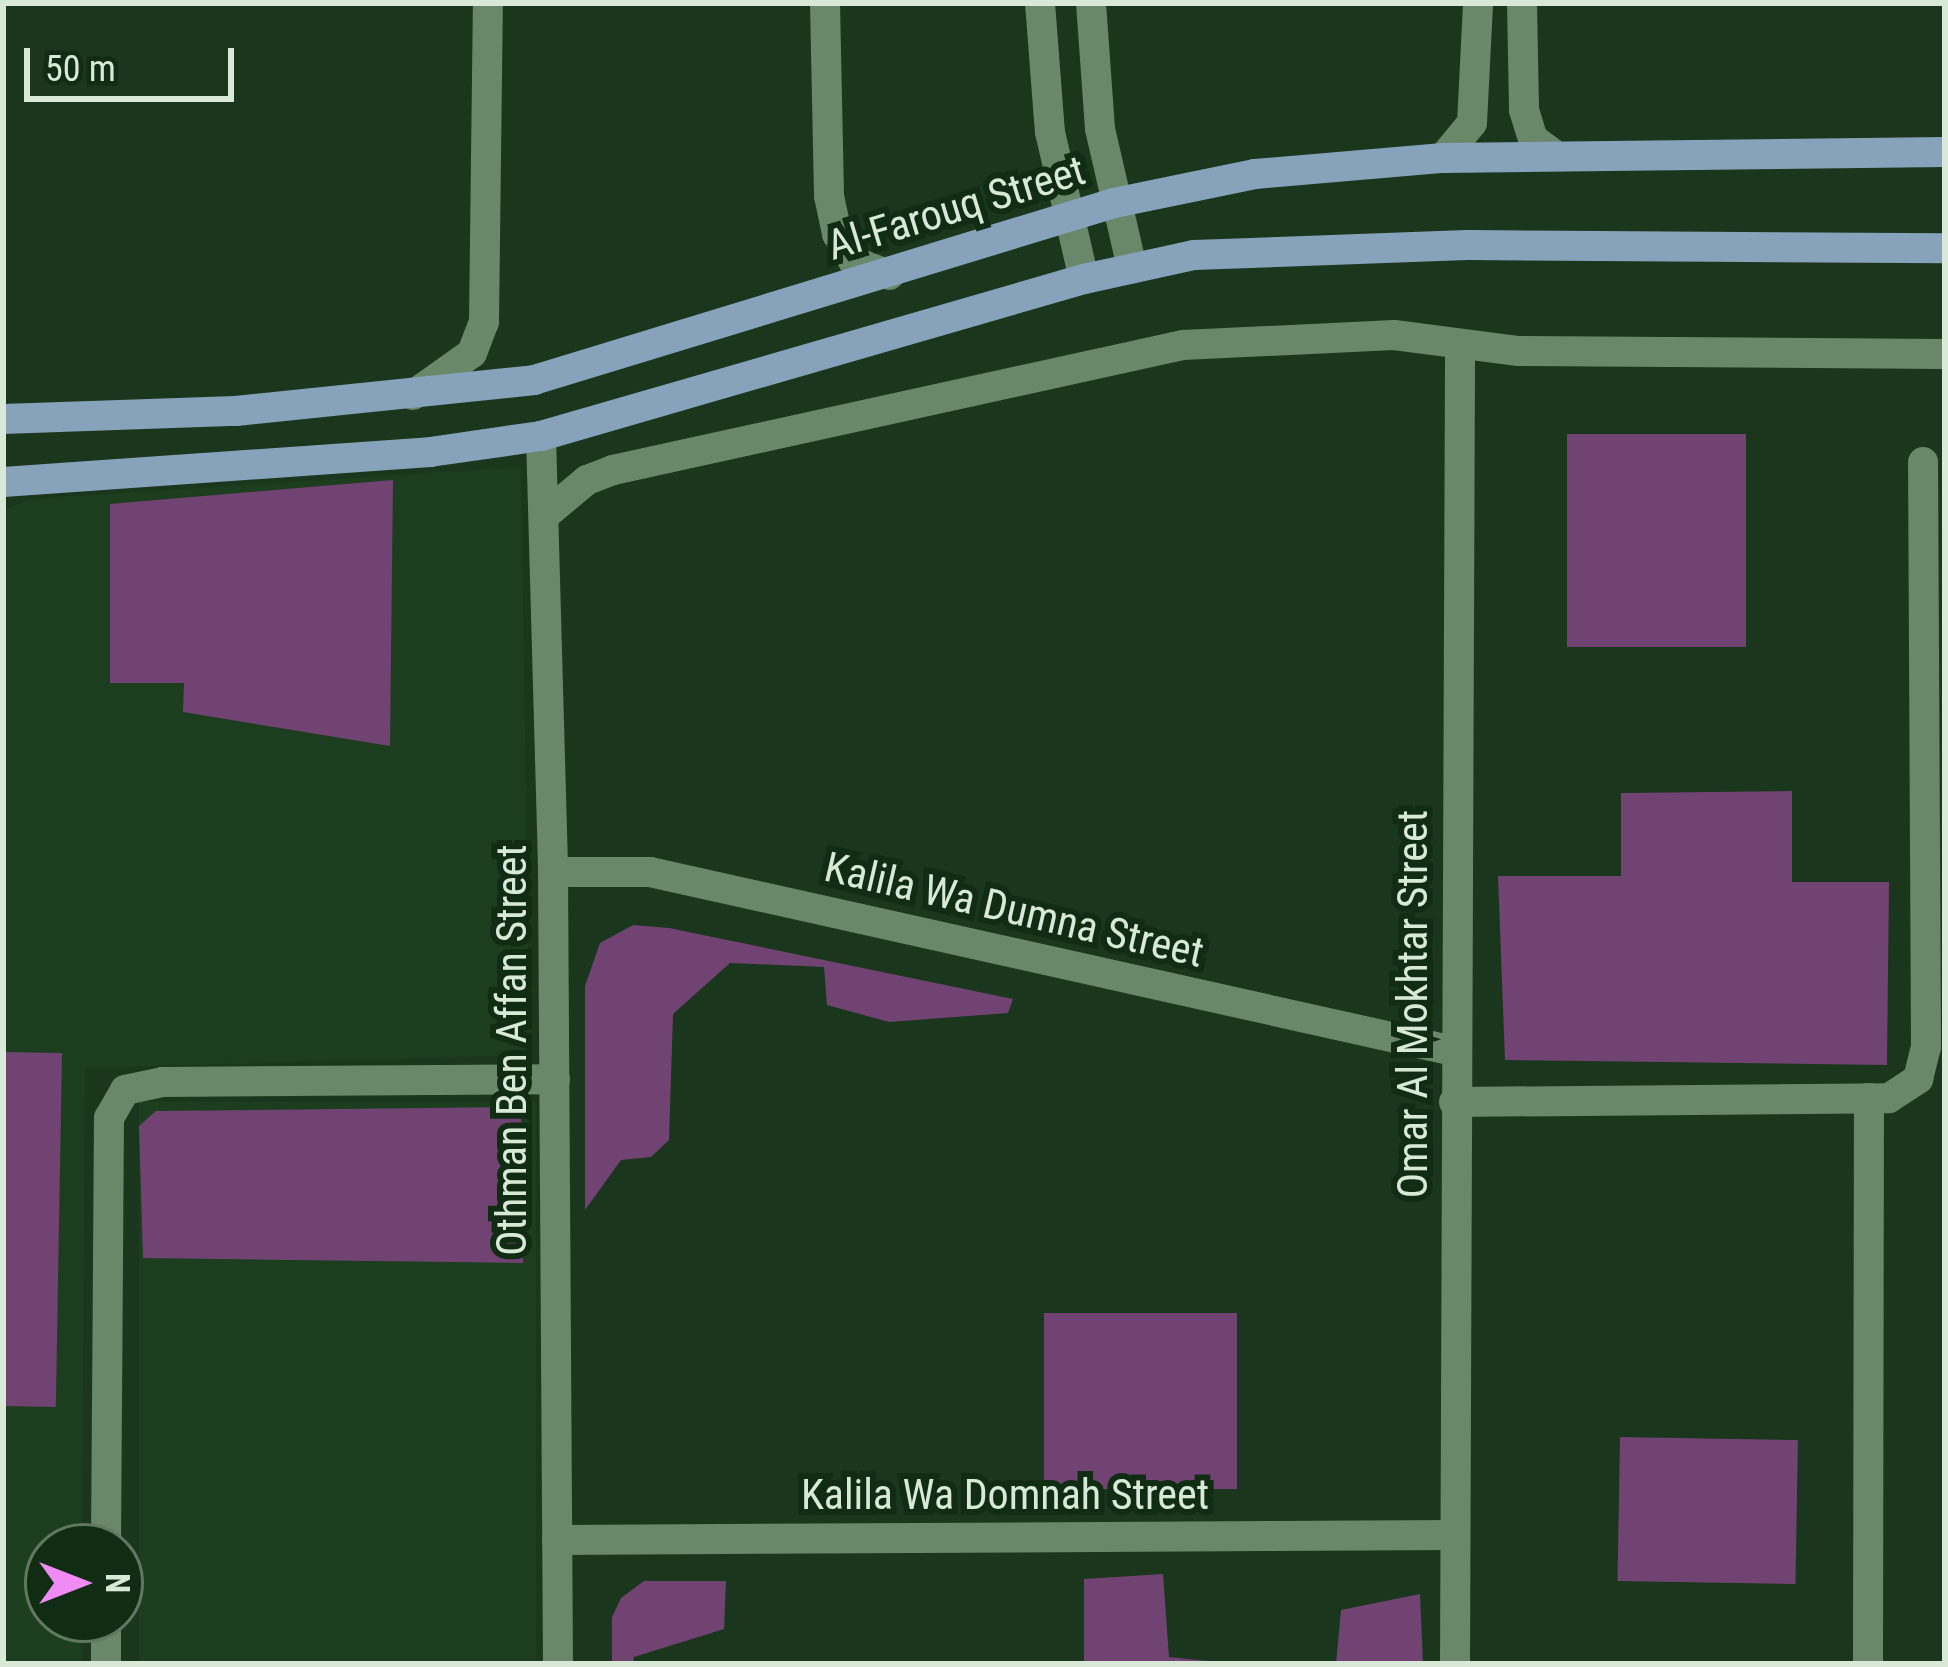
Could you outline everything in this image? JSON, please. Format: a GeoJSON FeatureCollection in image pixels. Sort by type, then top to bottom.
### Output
{"type":"FeatureCollection","features":[{"type":"Feature","properties":{"kind":"main road","name":"Al-Farouq Street"},"geometry":{"type":"LineString","coordinates":[[3,419],[413,395],[534,380],[1114,202],[1255,174],[1443,158],[1945,152]]}},
{"type":"Feature","properties":{"kind":"main road"},"geometry":{"type":"LineString","coordinates":[[5,483],[430,452],[541,436],[1084,279],[1194,255],[1337,247],[1945,248]]}},
{"type":"Feature","properties":{"kind":"street"},"geometry":{"type":"LineString","coordinates":[[413,395],[472,353],[484,322],[488,3]]}},
{"type":"Feature","properties":{"kind":"street"},"geometry":{"type":"LineString","coordinates":[[825,3],[829,196],[837,235],[854,261],[889,274]]}},
{"type":"Feature","properties":{"kind":"street"},"geometry":{"type":"LineString","coordinates":[[1040,3],[1066,218],[1084,279]]}},
{"type":"Feature","properties":{"kind":"street"},"geometry":{"type":"LineString","coordinates":[[1091,3],[1114,202],[1132,268]]}},
{"type":"Feature","properties":{"kind":"street"},"geometry":{"type":"LineString","coordinates":[[1443,158],[1472,123],[1478,3]]}},
{"type":"Feature","properties":{"kind":"street"},"geometry":{"type":"LineString","coordinates":[[1522,3],[1524,110],[1533,139],[1556,156]]}},
{"type":"Feature","properties":{"kind":"street"},"geometry":{"type":"LineString","coordinates":[[545,515],[586,480],[614,470],[1134,352],[1330,334],[1519,351],[1945,354]]}},
{"type":"Feature","properties":{"kind":"street","name":"Omar Al Mokhtar Street"},"geometry":{"type":"LineString","coordinates":[[1454,1664],[1460,344]]}},
{"type":"Feature","properties":{"kind":"street","name":"Othman Ben Affan Street"},"geometry":{"type":"LineString","coordinates":[[541,436],[553,872],[558,1664]]}},
{"type":"Feature","properties":{"kind":"street"},"geometry":{"type":"LineString","coordinates":[[1454,1102],[1869,1098],[1905,1092],[1918,1079],[1926,1047],[1935,637],[1934,501],[1923,462]]}},
{"type":"Feature","properties":{"kind":"street","name":"Kalila Wa Dumna Street"},"geometry":{"type":"LineString","coordinates":[[553,872],[650,872],[1454,1051]]}},
{"type":"Feature","properties":{"kind":"street"},"geometry":{"type":"LineString","coordinates":[[106,1523],[109,1118],[125,1090],[163,1082],[555,1079]]}},
{"type":"Feature","properties":{"kind":"street"},"geometry":{"type":"LineString","coordinates":[[1868,1664],[1869,1098]]}},
{"type":"Feature","properties":{"kind":"street","name":"Kalila Wa Domnah Street"},"geometry":{"type":"LineString","coordinates":[[557,1540],[1454,1535]]}},
{"type":"Feature","properties":{"kind":"shaded area"},"geometry":{"type":"Polygon","coordinates":[[[1567,434],[1746,434],[1746,647],[1567,647],[1567,434]]]}},
{"type":"Feature","properties":{"kind":"shaded area"},"geometry":{"type":"Polygon","coordinates":[[[521,467],[530,1055],[85,1068],[82,1523],[24,1523],[24,1643],[82,1643],[82,1664],[3,1664],[3,510],[31,499],[521,467]]]}},
{"type":"Feature","properties":{"kind":"shaded area"},"geometry":{"type":"Polygon","coordinates":[[[393,480],[390,746],[183,712],[184,683],[110,683],[110,504],[393,480]]]}},
{"type":"Feature","properties":{"kind":"shaded area"},"geometry":{"type":"Polygon","coordinates":[[[1792,791],[1792,882],[1889,882],[1887,1065],[1505,1060],[1498,876],[1621,876],[1621,793],[1792,791]]]}},
{"type":"Feature","properties":{"kind":"shaded area"},"geometry":{"type":"Polygon","coordinates":[[[633,925],[669,928],[1013,999],[1008,1013],[889,1022],[827,1005],[824,967],[730,963],[673,1014],[669,1140],[651,1157],[621,1160],[585,1210],[585,986],[600,943],[633,925]]]}},
{"type":"Feature","properties":{"kind":"shaded area"},"geometry":{"type":"Polygon","coordinates":[[[3,1052],[62,1053],[56,1407],[3,1406],[3,1052]]]}},
{"type":"Feature","properties":{"kind":"shaded area"},"geometry":{"type":"Polygon","coordinates":[[[139,1102],[536,1102],[536,1664],[139,1664],[139,1643],[144,1643],[144,1523],[139,1523],[139,1102]]]}},
{"type":"Feature","properties":{"kind":"shaded area"},"geometry":{"type":"Polygon","coordinates":[[[521,1107],[523,1263],[143,1258],[139,1126],[156,1111],[521,1107]]]}},
{"type":"Feature","properties":{"kind":"shaded area"},"geometry":{"type":"Polygon","coordinates":[[[1044,1313],[1237,1313],[1237,1489],[1044,1489],[1044,1313]]]}},
{"type":"Feature","properties":{"kind":"shaded area"},"geometry":{"type":"Polygon","coordinates":[[[1620,1437],[1798,1440],[1795,1584],[1617,1581],[1620,1437]]]}},
{"type":"Feature","properties":{"kind":"shaded area"},"geometry":{"type":"Polygon","coordinates":[[[1163,1574],[1169,1657],[1238,1664],[1084,1664],[1084,1579],[1163,1574]]]}},
{"type":"Feature","properties":{"kind":"shaded area"},"geometry":{"type":"Polygon","coordinates":[[[644,1581],[726,1581],[724,1629],[634,1657],[633,1664],[612,1664],[612,1617],[621,1598],[644,1581]]]}},
{"type":"Feature","properties":{"kind":"shaded area"},"geometry":{"type":"Polygon","coordinates":[[[1420,1594],[1423,1664],[1336,1664],[1341,1610],[1420,1594]]]}}]}
